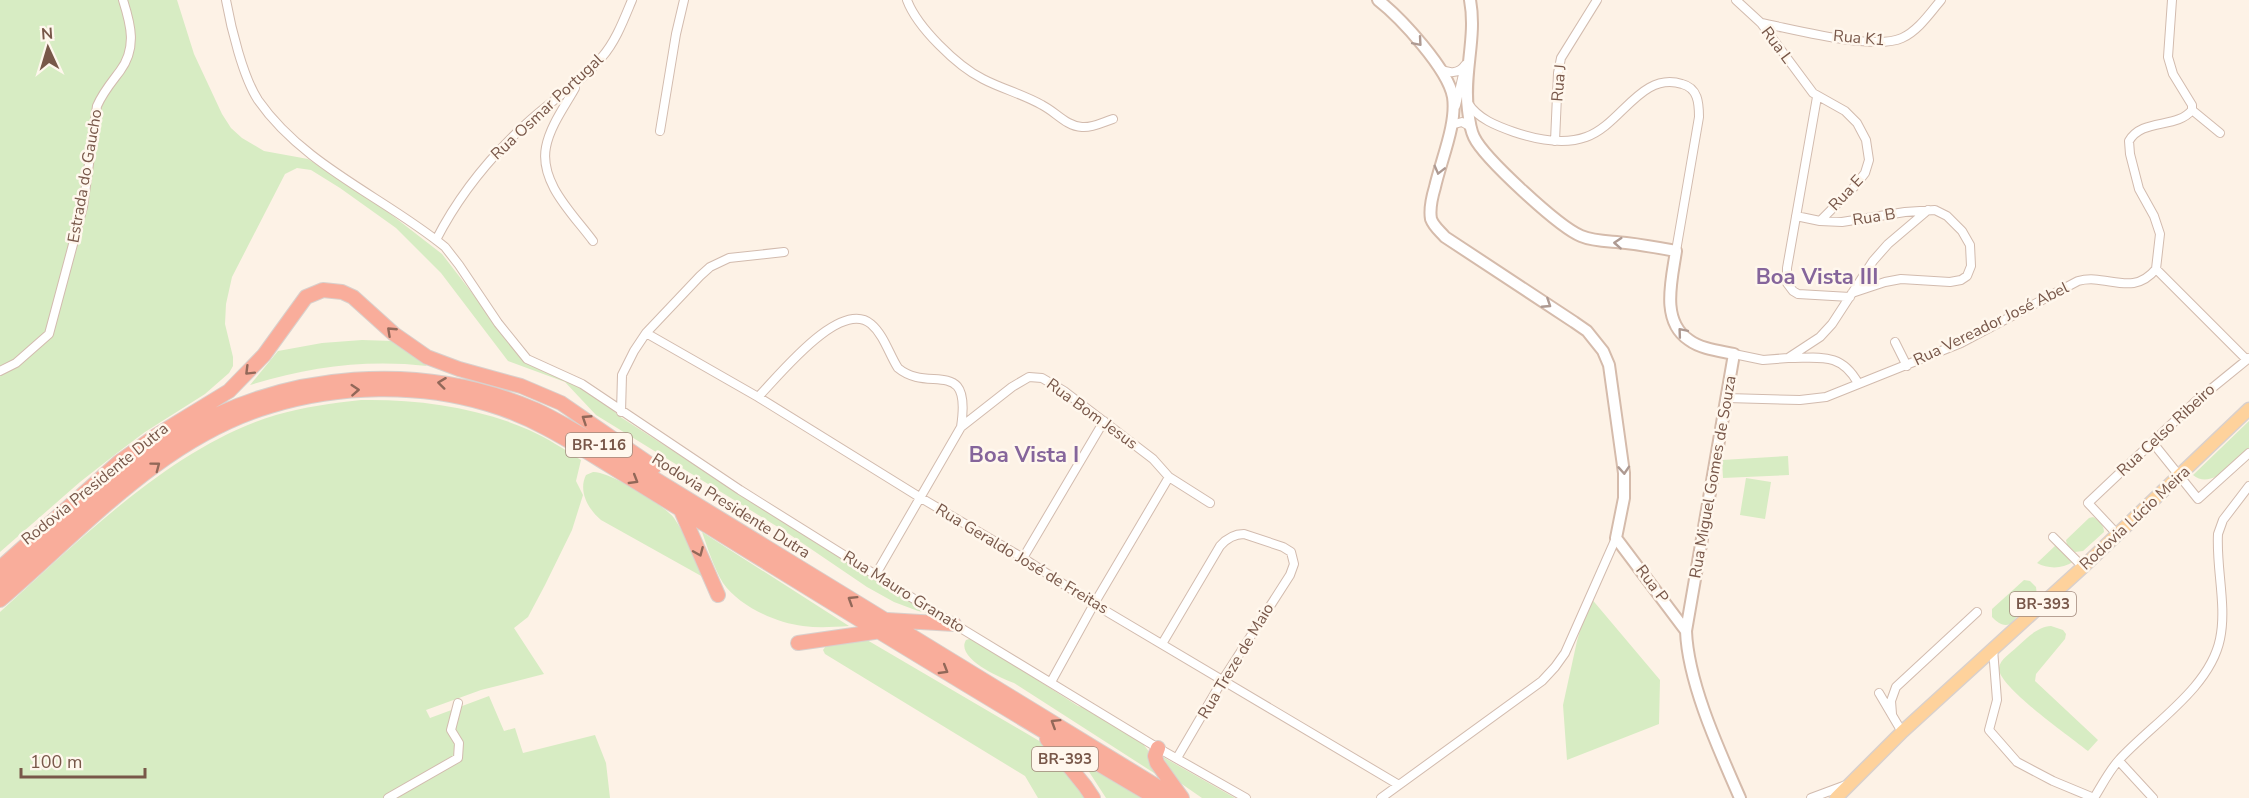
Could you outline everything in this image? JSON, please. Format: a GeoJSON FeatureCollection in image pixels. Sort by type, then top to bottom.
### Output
{"type":"FeatureCollection","features":[{"type":"Feature","properties":{"kind":"highway"},"geometry":{"type":"LineString","coordinates":[[0,568],[119,462],[157,435],[229,391],[264,355],[306,297],[323,290],[342,292],[353,297],[403,341],[427,357],[451,367],[521,386],[561,403],[753,539]]}},
{"type":"Feature","properties":{"kind":"highway","name":"Rodovia Presidente Dutra"},"geometry":{"type":"LineString","coordinates":[[0,584],[140,463],[178,435],[219,415],[263,397],[307,386],[366,378],[407,379],[457,385],[537,410],[639,468],[753,539],[1033,724],[1156,798]]}},
{"type":"Feature","properties":{"kind":"highway","name":"Rodovia Presidente Dutra"},"geometry":{"type":"LineString","coordinates":[[0,600],[123,492],[187,444],[213,429],[268,406],[330,393],[372,389],[414,391],[468,399],[527,418],[567,438],[680,508],[1176,798]]}},
{"type":"Feature","properties":{"kind":"highway"},"geometry":{"type":"LineString","coordinates":[[680,508],[718,595]]}},
{"type":"Feature","properties":{"kind":"highway"},"geometry":{"type":"LineString","coordinates":[[798,643],[882,626],[954,624]]}},
{"type":"Feature","properties":{"kind":"highway","name":"BR-393"},"geometry":{"type":"LineString","coordinates":[[1033,724],[1057,749],[1093,798]]}},
{"type":"Feature","properties":{"kind":"highway"},"geometry":{"type":"LineString","coordinates":[[1158,748],[1155,756],[1157,763],[1182,798]]}},
{"type":"Feature","properties":{"kind":"main road","name":"Rodovia Lúcio Meira"},"geometry":{"type":"LineString","coordinates":[[1836,798],[1902,732],[2083,567],[2249,409]]}},
{"type":"Feature","properties":{"kind":"street","name":"Estrada do Gaucho"},"geometry":{"type":"LineString","coordinates":[[0,371],[16,363],[49,334],[83,207],[97,106],[103,93],[120,70],[131,46],[130,21],[123,0]]}},
{"type":"Feature","properties":{"kind":"street","name":"Rua Mauro Granato"},"geometry":{"type":"LineString","coordinates":[[226,0],[233,32],[253,91],[280,127],[308,152],[436,240],[452,255],[498,323],[524,356],[597,393],[621,412],[740,490],[954,624],[1158,748],[1246,798]]}},
{"type":"Feature","properties":{"kind":"street","name":"Rua Osmar Portugal"},"geometry":{"type":"LineString","coordinates":[[436,240],[461,196],[493,157],[525,124],[579,81],[610,45],[632,0]]}},
{"type":"Feature","properties":{"kind":"street"},"geometry":{"type":"LineString","coordinates":[[660,131],[684,0]]}},
{"type":"Feature","properties":{"kind":"street"},"geometry":{"type":"LineString","coordinates":[[907,0],[926,29],[956,60],[981,78],[1041,104],[1074,125],[1088,127],[1113,119]]}},
{"type":"Feature","properties":{"kind":"street"},"geometry":{"type":"LineString","coordinates":[[1378,0],[1391,11],[1440,69],[1451,90],[1452,120],[1431,201],[1431,216],[1435,226],[1453,242],[1587,331],[1600,345],[1606,357],[1624,473],[1624,498],[1616,538],[1565,653],[1555,667],[1526,693],[1381,798]]}},
{"type":"Feature","properties":{"kind":"street"},"geometry":{"type":"LineString","coordinates":[[1452,120],[1464,101],[1473,18],[1470,0]]}},
{"type":"Feature","properties":{"kind":"street","name":"Rua J"},"geometry":{"type":"LineString","coordinates":[[1555,141],[1558,73],[1561,58],[1597,0]]}},
{"type":"Feature","properties":{"kind":"street","name":"Rua L"},"geometry":{"type":"LineString","coordinates":[[1736,0],[1761,23],[1815,95]]}},
{"type":"Feature","properties":{"kind":"street","name":"Rua K1"},"geometry":{"type":"LineString","coordinates":[[1761,23],[1831,36],[1887,42],[1904,38],[1911,33],[1941,0]]}},
{"type":"Feature","properties":{"kind":"street"},"geometry":{"type":"LineString","coordinates":[[2172,0],[2168,57],[2174,74],[2192,105],[2192,110],[2220,133]]}},
{"type":"Feature","properties":{"kind":"street"},"geometry":{"type":"LineString","coordinates":[[1470,52],[1465,65],[1464,101],[1470,125],[1477,143],[1510,179],[1547,213],[1572,232],[1594,240],[1676,251]]}},
{"type":"Feature","properties":{"kind":"street"},"geometry":{"type":"LineString","coordinates":[[1440,69],[1454,72],[1465,65]]}},
{"type":"Feature","properties":{"kind":"street","name":"Rua Miguel Gomes de Souza"},"geometry":{"type":"LineString","coordinates":[[1440,69],[1464,101],[1483,118],[1520,134],[1555,141],[1580,140],[1603,129],[1641,92],[1653,85],[1669,82],[1689,87],[1697,97],[1699,117],[1676,251],[1670,302],[1675,325],[1690,342],[1734,354],[1686,631],[1690,663],[1715,741],[1740,798]]}},
{"type":"Feature","properties":{"kind":"street"},"geometry":{"type":"LineString","coordinates":[[579,81],[551,133],[546,148],[545,163],[553,186],[593,241]]}},
{"type":"Feature","properties":{"kind":"street"},"geometry":{"type":"LineString","coordinates":[[1815,95],[1786,278],[1789,287],[1798,294],[1851,295]]}},
{"type":"Feature","properties":{"kind":"street","name":"Rua E"},"geometry":{"type":"LineString","coordinates":[[1796,216],[1820,221],[1862,179],[1869,160],[1866,140],[1857,123],[1845,111],[1815,95]]}},
{"type":"Feature","properties":{"kind":"street"},"geometry":{"type":"LineString","coordinates":[[2156,269],[2161,243],[2158,225],[2139,189],[2129,141],[2137,132],[2184,117],[2192,110]]}},
{"type":"Feature","properties":{"kind":"street"},"geometry":{"type":"LineString","coordinates":[[1470,125],[1475,120],[1483,118]]}},
{"type":"Feature","properties":{"kind":"street"},"geometry":{"type":"LineString","coordinates":[[1452,120],[1470,125]]}},
{"type":"Feature","properties":{"kind":"street","name":"Rua B"},"geometry":{"type":"LineString","coordinates":[[1788,358],[1827,331],[1873,261],[1888,244],[1928,210]]}},
{"type":"Feature","properties":{"kind":"street","name":"Rua B"},"geometry":{"type":"LineString","coordinates":[[1820,221],[1842,222],[1898,213],[1939,211],[1962,231],[1970,245],[1972,259],[1967,276],[1961,280],[1950,282],[1901,279],[1875,285],[1851,295]]}},
{"type":"Feature","properties":{"kind":"street"},"geometry":{"type":"LineString","coordinates":[[1898,213],[1912,214],[1913,223]]}},
{"type":"Feature","properties":{"kind":"street"},"geometry":{"type":"LineString","coordinates":[[621,412],[622,375],[646,333],[700,276],[718,262],[734,257],[784,252]]}},
{"type":"Feature","properties":{"kind":"street","name":"Rua Celso Ribeiro"},"geometry":{"type":"LineString","coordinates":[[2117,534],[2088,503],[2195,402],[2248,358],[2156,269]]}},
{"type":"Feature","properties":{"kind":"street","name":"Rua Vereador José Abel"},"geometry":{"type":"LineString","coordinates":[[1727,398],[1819,399],[1961,343],[2078,281],[2092,279],[2135,283],[2150,276],[2156,269]]}},
{"type":"Feature","properties":{"kind":"street"},"geometry":{"type":"LineString","coordinates":[[758,397],[825,331],[849,319],[863,320],[876,330],[902,372],[920,377],[944,379],[954,383],[962,395],[961,427]]}},
{"type":"Feature","properties":{"kind":"street","name":"Rua Geraldo José de Freitas"},"geometry":{"type":"LineString","coordinates":[[646,333],[758,397],[1023,558],[1094,604],[1399,785]]}},
{"type":"Feature","properties":{"kind":"street"},"geometry":{"type":"LineString","coordinates":[[1895,342],[1907,366]]}},
{"type":"Feature","properties":{"kind":"street"},"geometry":{"type":"LineString","coordinates":[[1734,354],[1763,360],[1828,359],[1849,368],[1858,383]]}},
{"type":"Feature","properties":{"kind":"street","name":"Rua Bom Jesus"},"geometry":{"type":"LineString","coordinates":[[876,574],[961,427],[1023,379],[1035,376],[1064,391],[1153,459],[1169,477],[1210,503]]}},
{"type":"Feature","properties":{"kind":"street"},"geometry":{"type":"LineString","coordinates":[[1023,558],[1104,421]]}},
{"type":"Feature","properties":{"kind":"street"},"geometry":{"type":"LineString","coordinates":[[2153,443],[2198,499],[2249,453]]}},
{"type":"Feature","properties":{"kind":"street"},"geometry":{"type":"LineString","coordinates":[[1051,682],[1169,477]]}},
{"type":"Feature","properties":{"kind":"street"},"geometry":{"type":"LineString","coordinates":[[1993,649],[1997,704],[1989,724],[1991,734],[2028,769],[2094,798],[2119,761],[2201,680],[2212,663],[2220,641],[2222,626],[2218,534],[2223,520],[2249,486]]}},
{"type":"Feature","properties":{"kind":"street","name":"Rua Treze de Maio"},"geometry":{"type":"LineString","coordinates":[[1162,644],[1220,546],[1231,536],[1244,534],[1283,547],[1291,552],[1294,564],[1290,575],[1222,681],[1177,758]]}},
{"type":"Feature","properties":{"kind":"street"},"geometry":{"type":"LineString","coordinates":[[2053,537],[2083,567]]}},
{"type":"Feature","properties":{"kind":"street","name":"Rua P"},"geometry":{"type":"LineString","coordinates":[[1616,538],[1686,631]]}},
{"type":"Feature","properties":{"kind":"street"},"geometry":{"type":"LineString","coordinates":[[1892,714],[1891,701],[1896,687],[1977,612]]}},
{"type":"Feature","properties":{"kind":"street"},"geometry":{"type":"LineString","coordinates":[[1879,693],[1902,732]]}},
{"type":"Feature","properties":{"kind":"street"},"geometry":{"type":"LineString","coordinates":[[388,798],[458,758],[459,743],[451,730],[458,703]]}},
{"type":"Feature","properties":{"kind":"street"},"geometry":{"type":"LineString","coordinates":[[2119,761],[2153,798]]}},
{"type":"Feature","properties":{"kind":"street"},"geometry":{"type":"LineString","coordinates":[[1811,798],[1850,784]]}},
{"type":"Feature","properties":{"kind":"green space"},"geometry":{"type":"Polygon","coordinates":[[[0,0],[177,0],[194,54],[222,114],[231,128],[242,138],[264,151],[308,159],[375,202],[442,254],[523,359],[590,391],[622,418],[813,541],[932,614],[894,602],[867,587],[786,532],[596,415],[565,382],[508,361],[441,273],[396,228],[311,170],[297,168],[285,174],[232,277],[226,304],[225,324],[233,357],[233,366],[229,373],[205,394],[145,432],[117,453],[0,552],[0,0]]]}},
{"type":"Feature","properties":{"kind":"green space"},"geometry":{"type":"Polygon","coordinates":[[[362,340],[393,341],[427,366],[382,363],[337,366],[294,373],[250,385],[278,351],[322,343],[362,340]]]}},
{"type":"Feature","properties":{"kind":"green space"},"geometry":{"type":"Polygon","coordinates":[[[361,400],[425,403],[489,415],[536,433],[581,460],[576,481],[583,495],[572,530],[528,617],[514,628],[544,674],[481,690],[426,710],[430,718],[489,696],[504,731],[515,728],[523,753],[595,735],[606,763],[610,798],[0,798],[0,612],[129,498],[200,449],[238,429],[276,415],[361,400]]]}},
{"type":"Feature","properties":{"kind":"green space"},"geometry":{"type":"Polygon","coordinates":[[[2249,421],[2249,448],[2237,460],[2216,477],[2200,479],[2193,475],[2249,421]]]}},
{"type":"Feature","properties":{"kind":"green space"},"geometry":{"type":"Polygon","coordinates":[[[1788,456],[1789,475],[1723,478],[1722,460],[1788,456]]]}},
{"type":"Feature","properties":{"kind":"green space"},"geometry":{"type":"Polygon","coordinates":[[[593,472],[601,473],[623,483],[668,512],[682,532],[703,577],[596,516],[588,505],[583,487],[586,475],[593,472]]]}},
{"type":"Feature","properties":{"kind":"green space"},"geometry":{"type":"Polygon","coordinates":[[[1746,478],[1771,482],[1765,519],[1740,515],[1746,478]]]}},
{"type":"Feature","properties":{"kind":"green space"},"geometry":{"type":"Polygon","coordinates":[[[2093,517],[2099,521],[2104,532],[2083,551],[2075,552],[2067,545],[2066,540],[2089,518],[2093,517]]]}},
{"type":"Feature","properties":{"kind":"green space"},"geometry":{"type":"Polygon","coordinates":[[[702,532],[849,626],[814,627],[792,624],[770,617],[748,606],[723,583],[702,532]]]}},
{"type":"Feature","properties":{"kind":"green space"},"geometry":{"type":"Polygon","coordinates":[[[2056,545],[2073,562],[2055,567],[2037,563],[2056,545]]]}},
{"type":"Feature","properties":{"kind":"green space"},"geometry":{"type":"Polygon","coordinates":[[[2024,580],[2030,581],[2036,587],[2037,596],[2010,624],[2000,624],[1992,617],[1992,609],[2024,580]]]}},
{"type":"Feature","properties":{"kind":"green space"},"geometry":{"type":"Polygon","coordinates":[[[1590,597],[1660,680],[1659,724],[1567,760],[1563,705],[1577,641],[1590,597]]]}},
{"type":"Feature","properties":{"kind":"green space"},"geometry":{"type":"Polygon","coordinates":[[[2051,626],[2063,630],[2066,634],[2065,639],[2036,674],[2035,681],[2098,740],[2088,751],[2022,699],[2010,687],[1999,668],[2004,659],[2028,637],[2041,628],[2051,626]]]}},
{"type":"Feature","properties":{"kind":"green space"},"geometry":{"type":"Polygon","coordinates":[[[972,638],[1078,706],[1130,733],[1146,748],[1165,780],[1014,683],[981,666],[967,654],[964,647],[966,640],[972,638]]]}},
{"type":"Feature","properties":{"kind":"green space"},"geometry":{"type":"Polygon","coordinates":[[[867,640],[1048,747],[1087,798],[1038,798],[1025,776],[825,654],[823,650],[826,646],[867,640]]]}},
{"type":"Feature","properties":{"kind":"green space"},"geometry":{"type":"Polygon","coordinates":[[[1163,757],[1235,798],[1202,798],[1176,780],[1163,757]]]}},
{"type":"Feature","properties":{"kind":"green space"},"geometry":{"type":"Polygon","coordinates":[[[1084,764],[1141,798],[1106,798],[1084,764]]]}},
{"type":"Feature","properties":{"kind":"district","name":"Boa Vista III"},"geometry":{"type":"Point","coordinates":[1817,277]}},
{"type":"Feature","properties":{"kind":"district","name":"Boa Vista I"},"geometry":{"type":"Point","coordinates":[1024,455]}}]}
